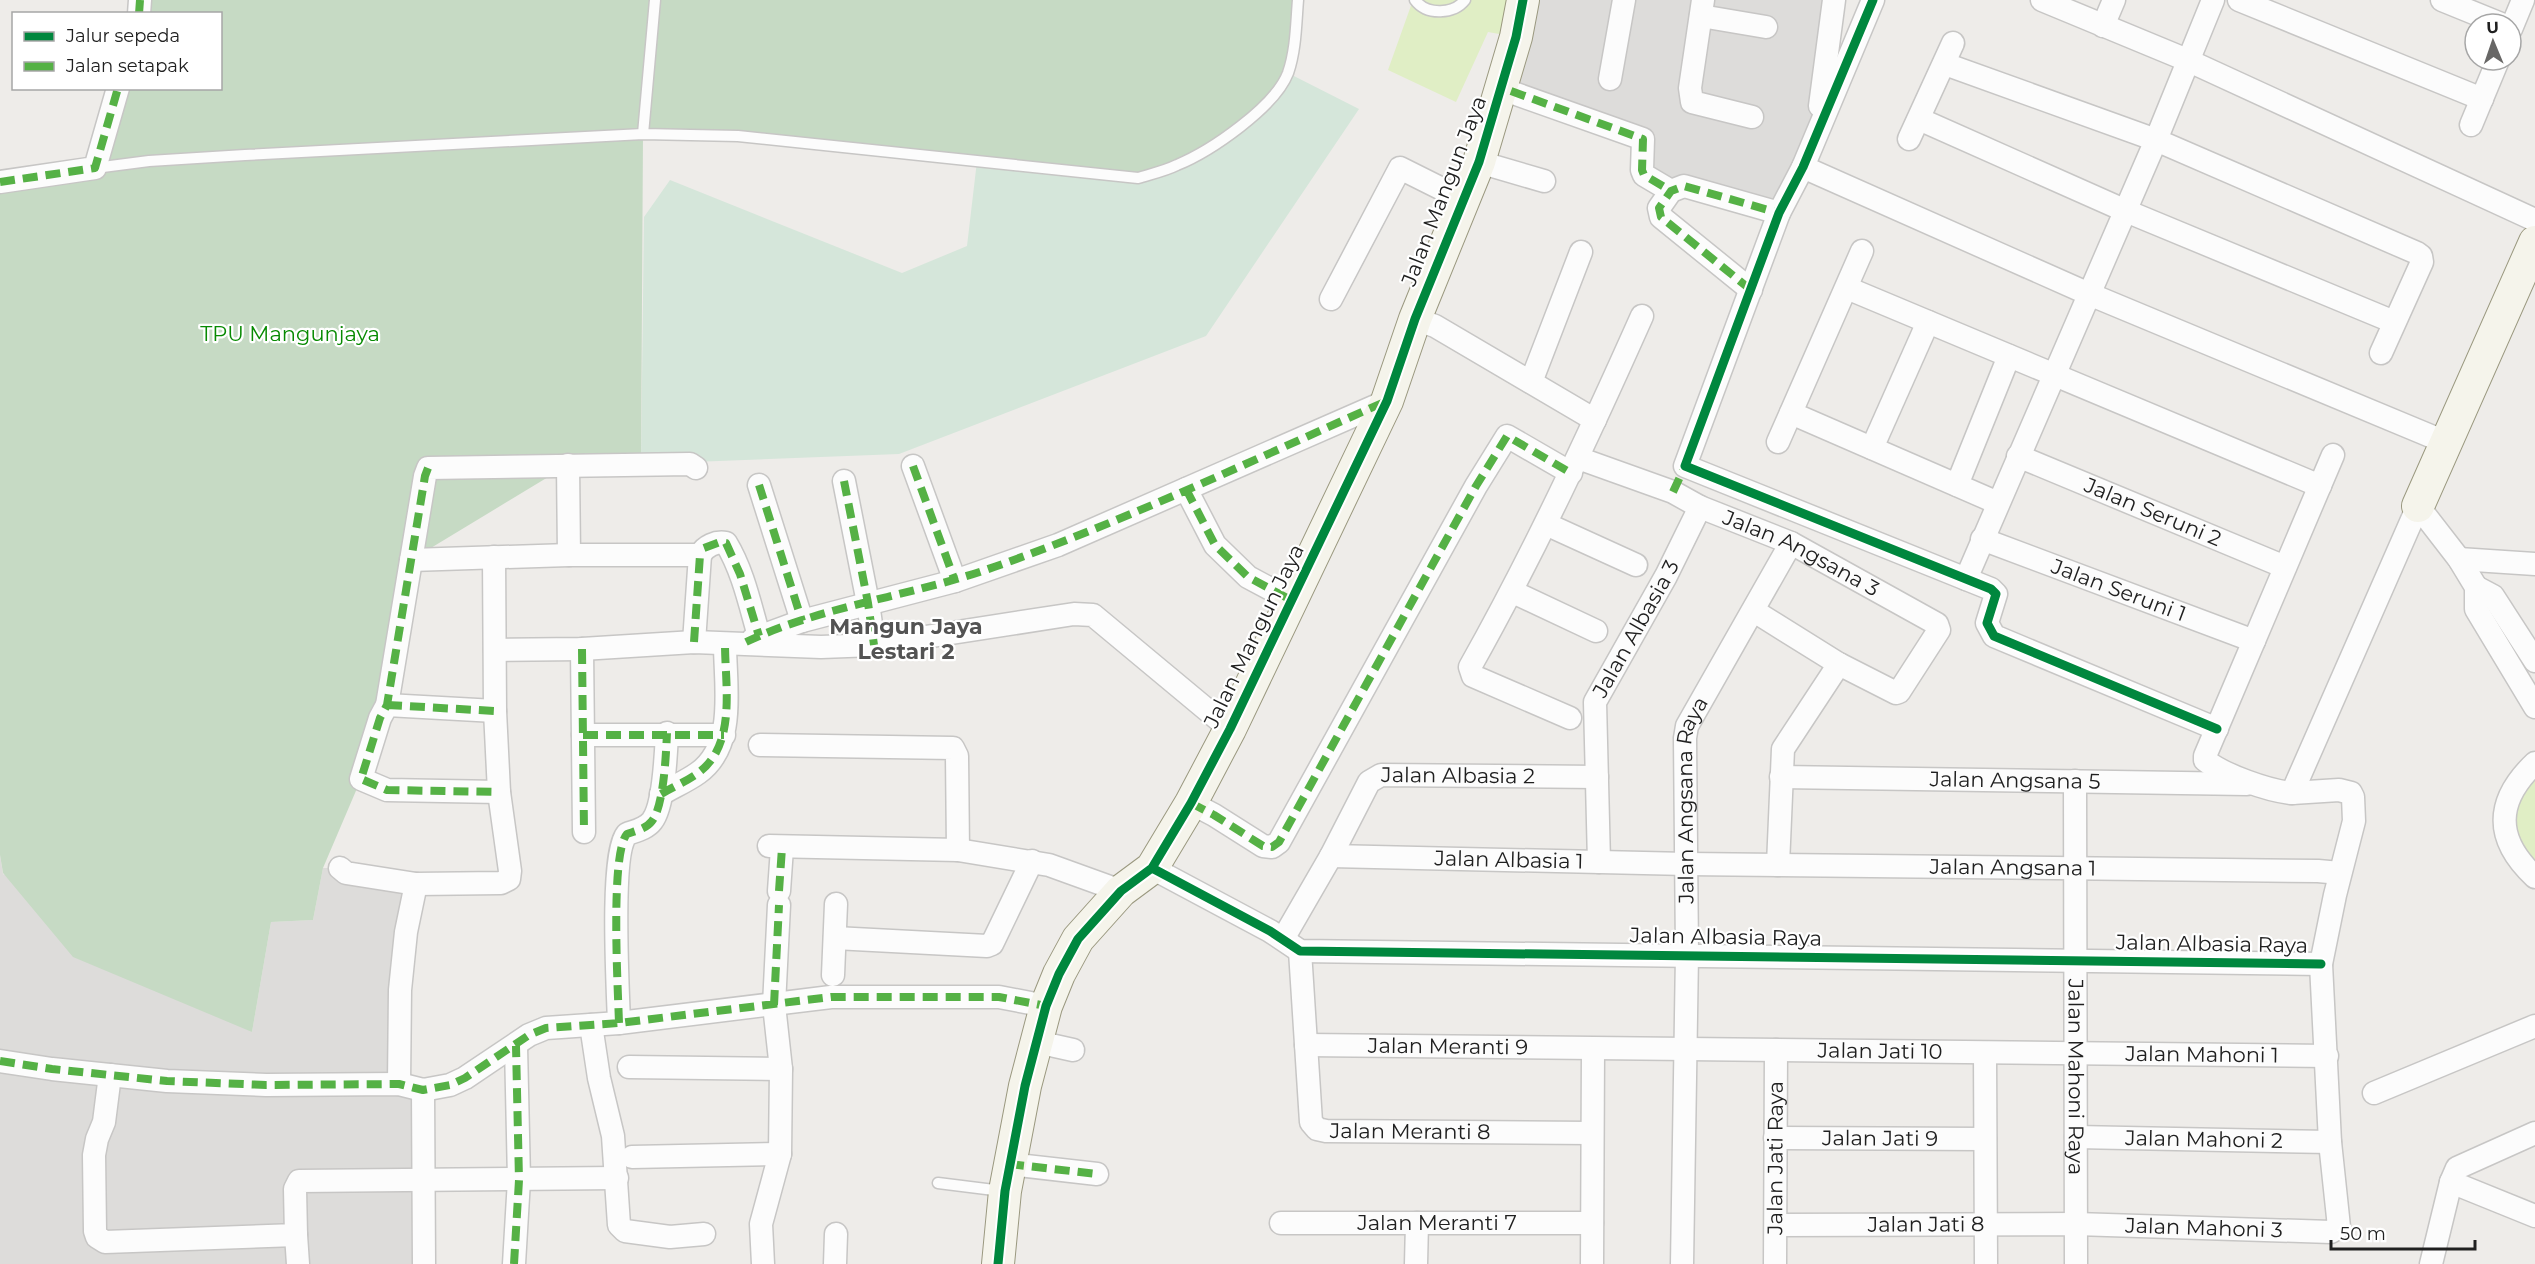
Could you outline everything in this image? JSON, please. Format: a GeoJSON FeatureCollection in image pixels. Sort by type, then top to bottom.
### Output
{"type":"FeatureCollection","features":[{"type":"Feature","properties":{"kind":"street","name":"Jalan Mangun Jaya"},"geometry":{"type":"LineString","coordinates":[[998,1264],[1007,1178],[1024,1086],[1046,1006],[1059,974],[1078,939],[1121,891],[1152,868],[1191,803],[1230,729],[1387,401],[1415,319],[1479,162],[1502,89],[1523,0]]}},
{"type":"Feature","properties":{"kind":"street"},"geometry":{"type":"LineString","coordinates":[[1610,79],[1624,0]]}},
{"type":"Feature","properties":{"kind":"street"},"geometry":{"type":"LineString","coordinates":[[1816,138],[1834,0]]}},
{"type":"Feature","properties":{"kind":"street"},"geometry":{"type":"LineString","coordinates":[[1873,0],[1816,138],[1779,213],[1685,466],[1991,589],[1996,594],[1988,623],[1994,636],[2217,729]]}},
{"type":"Feature","properties":{"kind":"street"},"geometry":{"type":"LineString","coordinates":[[2043,0],[2187,60],[2535,220]]}},
{"type":"Feature","properties":{"kind":"street"},"geometry":{"type":"LineString","coordinates":[[2103,26],[2114,0]]}},
{"type":"Feature","properties":{"kind":"street"},"geometry":{"type":"LineString","coordinates":[[1966,579],[2126,211],[2213,0]]}},
{"type":"Feature","properties":{"kind":"street"},"geometry":{"type":"LineString","coordinates":[[2239,0],[2482,99]]}},
{"type":"Feature","properties":{"kind":"street"},"geometry":{"type":"LineString","coordinates":[[2442,0],[2472,12]]}},
{"type":"Feature","properties":{"kind":"street"},"geometry":{"type":"LineString","coordinates":[[1752,117],[1692,102],[1690,88],[1702,8],[1766,27]]}},
{"type":"Feature","properties":{"kind":"street"},"geometry":{"type":"LineString","coordinates":[[1909,139],[1953,43]]}},
{"type":"Feature","properties":{"kind":"street"},"geometry":{"type":"LineString","coordinates":[[1945,64],[2156,140],[2417,253],[2421,256],[2422,262],[2381,353]]}},
{"type":"Feature","properties":{"kind":"street"},"geometry":{"type":"LineString","coordinates":[[2471,125],[2493,72]]}},
{"type":"Feature","properties":{"kind":"street"},"geometry":{"type":"LineString","coordinates":[[1502,89],[1643,139],[1642,171],[1644,175],[1671,191]]}},
{"type":"Feature","properties":{"kind":"street"},"geometry":{"type":"LineString","coordinates":[[0,182],[95,168],[117,90]]}},
{"type":"Feature","properties":{"kind":"street"},"geometry":{"type":"LineString","coordinates":[[1919,119],[2126,211],[2394,322]]}},
{"type":"Feature","properties":{"kind":"street"},"geometry":{"type":"LineString","coordinates":[[1479,162],[1544,181]]}},
{"type":"Feature","properties":{"kind":"street"},"geometry":{"type":"LineString","coordinates":[[1803,167],[2089,294],[2445,442]]}},
{"type":"Feature","properties":{"kind":"street"},"geometry":{"type":"LineString","coordinates":[[1331,299],[1400,168],[1464,200]]}},
{"type":"Feature","properties":{"kind":"street"},"geometry":{"type":"LineString","coordinates":[[1751,290],[1661,217],[1659,208],[1671,191],[1684,186],[1779,213]]}},
{"type":"Feature","properties":{"kind":"street"},"geometry":{"type":"LineString","coordinates":[[2292,793],[2535,242]]}},
{"type":"Feature","properties":{"kind":"street"},"geometry":{"type":"LineString","coordinates":[[1531,382],[1581,252]]}},
{"type":"Feature","properties":{"kind":"street"},"geometry":{"type":"LineString","coordinates":[[1778,442],[1862,252]]}},
{"type":"Feature","properties":{"kind":"street"},"geometry":{"type":"LineString","coordinates":[[1847,288],[2320,486]]}},
{"type":"Feature","properties":{"kind":"street"},"geometry":{"type":"LineString","coordinates":[[1570,718],[1473,675],[1470,667],[1512,592],[1575,465],[1642,315]]}},
{"type":"Feature","properties":{"kind":"street"},"geometry":{"type":"LineString","coordinates":[[1415,319],[1435,326],[1595,420]]}},
{"type":"Feature","properties":{"kind":"street"},"geometry":{"type":"LineString","coordinates":[[1872,448],[1928,322]]}},
{"type":"Feature","properties":{"kind":"street"},"geometry":{"type":"LineString","coordinates":[[1957,485],[2009,357]]}},
{"type":"Feature","properties":{"kind":"street"},"geometry":{"type":"LineString","coordinates":[[743,641],[802,621],[955,581],[1059,545],[1387,401]]}},
{"type":"Feature","properties":{"kind":"street"},"geometry":{"type":"LineString","coordinates":[[1791,413],[1998,503]]}},
{"type":"Feature","properties":{"kind":"street","name":"Jalan Angsana 3"},"geometry":{"type":"LineString","coordinates":[[1191,803],[1263,846],[1272,847],[1279,842],[1476,486],[1507,435],[1575,465],[1673,492],[1700,507],[1791,543],[1937,624],[1939,630],[1899,692],[1892,692],[1839,664]]}},
{"type":"Feature","properties":{"kind":"street"},"geometry":{"type":"LineString","coordinates":[[2330,1142],[2321,964],[2340,873],[2354,820],[2353,797],[2351,793],[2339,790],[2278,792],[2250,783],[2205,760],[2333,455]]}},
{"type":"Feature","properties":{"kind":"street","name":"Jalan Seruni 2"},"geometry":{"type":"LineString","coordinates":[[2018,456],[2285,567]]}},
{"type":"Feature","properties":{"kind":"street"},"geometry":{"type":"LineString","coordinates":[[499,792],[387,790],[361,779],[380,718],[387,705],[424,476],[428,468],[690,464],[696,468]]}},
{"type":"Feature","properties":{"kind":"street"},"geometry":{"type":"LineString","coordinates":[[568,465],[569,555]]}},
{"type":"Feature","properties":{"kind":"street"},"geometry":{"type":"LineString","coordinates":[[914,465],[955,581]]}},
{"type":"Feature","properties":{"kind":"street"},"geometry":{"type":"LineString","coordinates":[[844,481],[874,645]]}},
{"type":"Feature","properties":{"kind":"street"},"geometry":{"type":"LineString","coordinates":[[759,485],[802,621]]}},
{"type":"Feature","properties":{"kind":"street"},"geometry":{"type":"LineString","coordinates":[[1186,489],[1215,545],[1248,577],[1291,600]]}},
{"type":"Feature","properties":{"kind":"street"},"geometry":{"type":"LineString","coordinates":[[2418,506],[2459,559],[2476,587],[2493,596],[2535,661]]}},
{"type":"Feature","properties":{"kind":"street","name":"Jalan Albasia 3"},"geometry":{"type":"LineString","coordinates":[[1599,862],[1595,702],[1666,576],[1700,507]]}},
{"type":"Feature","properties":{"kind":"street"},"geometry":{"type":"LineString","coordinates":[[1546,524],[1636,565]]}},
{"type":"Feature","properties":{"kind":"street","name":"Jalan Seruni 1"},"geometry":{"type":"LineString","coordinates":[[1982,539],[2254,641]]}},
{"type":"Feature","properties":{"kind":"street"},"geometry":{"type":"LineString","coordinates":[[661,794],[698,773],[709,763],[724,735],[743,641],[740,574],[726,543],[720,542],[704,548],[700,555],[694,642]]}},
{"type":"Feature","properties":{"kind":"street","name":"Jalan Angsana Raya"},"geometry":{"type":"LineString","coordinates":[[1682,1264],[1687,954],[1684,738],[1687,726],[1791,543]]}},
{"type":"Feature","properties":{"kind":"street"},"geometry":{"type":"LineString","coordinates":[[411,560],[569,555],[700,555]]}},
{"type":"Feature","properties":{"kind":"street"},"geometry":{"type":"LineString","coordinates":[[340,868],[346,873],[416,884],[501,883],[508,879],[510,872],[499,792],[495,711],[494,557]]}},
{"type":"Feature","properties":{"kind":"street"},"geometry":{"type":"LineString","coordinates":[[2459,559],[2535,564]]}},
{"type":"Feature","properties":{"kind":"street"},"geometry":{"type":"LineString","coordinates":[[2476,587],[2476,609],[2535,707]]}},
{"type":"Feature","properties":{"kind":"street"},"geometry":{"type":"LineString","coordinates":[[1512,592],[1596,631]]}},
{"type":"Feature","properties":{"kind":"street"},"geometry":{"type":"LineString","coordinates":[[1754,611],[1839,664],[1783,748],[1778,865]]}},
{"type":"Feature","properties":{"kind":"street"},"geometry":{"type":"LineString","coordinates":[[495,650],[582,649],[743,641],[821,647],[874,645],[1074,614],[1093,615],[1230,729]]}},
{"type":"Feature","properties":{"kind":"street"},"geometry":{"type":"LineString","coordinates":[[582,649],[584,832]]}},
{"type":"Feature","properties":{"kind":"street"},"geometry":{"type":"LineString","coordinates":[[387,705],[495,711]]}},
{"type":"Feature","properties":{"kind":"street"},"geometry":{"type":"LineString","coordinates":[[583,735],[667,733],[724,735]]}},
{"type":"Feature","properties":{"kind":"street"},"geometry":{"type":"LineString","coordinates":[[619,1023],[618,874],[620,848],[627,834],[642,829],[652,822],[661,794],[667,733]]}},
{"type":"Feature","properties":{"kind":"street"},"geometry":{"type":"LineString","coordinates":[[759,745],[953,748],[957,756],[958,850]]}},
{"type":"Feature","properties":{"kind":"street"},"geometry":{"type":"LineString","coordinates":[[2535,763],[2519,779],[2508,798],[2504,821],[2508,843],[2519,862],[2535,877]]}},
{"type":"Feature","properties":{"kind":"street","name":"Jalan Albasia 2"},"geometry":{"type":"LineString","coordinates":[[1292,945],[1331,856],[1369,782],[1380,775],[1597,777]]}},
{"type":"Feature","properties":{"kind":"street","name":"Jalan Angsana 5"},"geometry":{"type":"LineString","coordinates":[[1781,777],[2231,785],[2250,783]]}},
{"type":"Feature","properties":{"kind":"street","name":"Jalan Mahoni Raya"},"geometry":{"type":"LineString","coordinates":[[2075,781],[2076,1264]]}},
{"type":"Feature","properties":{"kind":"street"},"geometry":{"type":"LineString","coordinates":[[763,1264],[761,1224],[780,1154],[781,1070],[774,1005],[779,898],[776,847],[958,850],[1049,865],[1121,891]]}},
{"type":"Feature","properties":{"kind":"street","name":"Jalan Albasia 1"},"geometry":{"type":"LineString","coordinates":[[1331,856],[1687,864]]}},
{"type":"Feature","properties":{"kind":"street"},"geometry":{"type":"LineString","coordinates":[[835,938],[987,946],[992,944],[1032,861]]}},
{"type":"Feature","properties":{"kind":"street","name":"Jalan Angsana 1"},"geometry":{"type":"LineString","coordinates":[[1687,864],[2340,873]]}},
{"type":"Feature","properties":{"kind":"street","name":"Jalan Albasia Raya"},"geometry":{"type":"LineString","coordinates":[[1152,868],[1292,945],[2321,964]]}},
{"type":"Feature","properties":{"kind":"street"},"geometry":{"type":"LineString","coordinates":[[399,1084],[400,990],[406,932],[416,884]]}},
{"type":"Feature","properties":{"kind":"street"},"geometry":{"type":"LineString","coordinates":[[833,975],[837,904]]}},
{"type":"Feature","properties":{"kind":"street"},"geometry":{"type":"LineString","coordinates":[[1292,945],[1306,1045]]}},
{"type":"Feature","properties":{"kind":"street"},"geometry":{"type":"LineString","coordinates":[[0,1061],[167,1081],[255,1084],[399,1084],[423,1090],[465,1078],[516,1046],[529,1035],[546,1028],[619,1023],[831,997],[999,997],[1046,1006]]}},
{"type":"Feature","properties":{"kind":"street"},"geometry":{"type":"LineString","coordinates":[[591,1025],[599,1078],[613,1136],[619,1225],[625,1231],[670,1237],[704,1234]]}},
{"type":"Feature","properties":{"kind":"street"},"geometry":{"type":"LineString","coordinates":[[2374,1093],[2535,1026]]}},
{"type":"Feature","properties":{"kind":"street"},"geometry":{"type":"LineString","coordinates":[[1037,1042],[1073,1050]]}},
{"type":"Feature","properties":{"kind":"street","name":"Jalan Meranti 9"},"geometry":{"type":"LineString","coordinates":[[1306,1045],[1685,1049]]}},
{"type":"Feature","properties":{"kind":"street","name":"Jalan Meranti 8"},"geometry":{"type":"LineString","coordinates":[[1306,1045],[1311,1122],[1317,1129],[1326,1131],[1592,1133]]}},
{"type":"Feature","properties":{"kind":"street"},"geometry":{"type":"LineString","coordinates":[[514,1264],[519,1180],[516,1046]]}},
{"type":"Feature","properties":{"kind":"street"},"geometry":{"type":"LineString","coordinates":[[1592,1264],[1593,1048]]}},
{"type":"Feature","properties":{"kind":"street","name":"Jalan Jati 10"},"geometry":{"type":"LineString","coordinates":[[1685,1049],[2076,1055]]}},
{"type":"Feature","properties":{"kind":"street","name":"Jalan Jati Raya"},"geometry":{"type":"LineString","coordinates":[[1775,1264],[1776,1050]]}},
{"type":"Feature","properties":{"kind":"street"},"geometry":{"type":"LineString","coordinates":[[1985,1053],[1986,1264]]}},
{"type":"Feature","properties":{"kind":"street","name":"Jalan Mahoni 1"},"geometry":{"type":"LineString","coordinates":[[2076,1055],[2327,1056]]}},
{"type":"Feature","properties":{"kind":"street"},"geometry":{"type":"LineString","coordinates":[[629,1067],[781,1070]]}},
{"type":"Feature","properties":{"kind":"street"},"geometry":{"type":"LineString","coordinates":[[110,1075],[104,1122],[94,1155],[95,1231],[100,1241],[296,1235]]}},
{"type":"Feature","properties":{"kind":"street"},"geometry":{"type":"LineString","coordinates":[[423,1090],[424,1264]]}},
{"type":"Feature","properties":{"kind":"street"},"geometry":{"type":"LineString","coordinates":[[2431,1264],[2451,1182],[2457,1168],[2535,1132]]}},
{"type":"Feature","properties":{"kind":"street","name":"Jalan Mahoni 2"},"geometry":{"type":"LineString","coordinates":[[2076,1137],[2330,1142]]}},
{"type":"Feature","properties":{"kind":"street","name":"Jalan Jati 9"},"geometry":{"type":"LineString","coordinates":[[1775,1138],[1985,1139]]}},
{"type":"Feature","properties":{"kind":"street","name":"Jalan Mahoni 3"},"geometry":{"type":"LineString","coordinates":[[2076,1224],[2331,1232],[2339,1227],[2339,1221],[2330,1142]]}},
{"type":"Feature","properties":{"kind":"street"},"geometry":{"type":"LineString","coordinates":[[632,1157],[780,1154]]}},
{"type":"Feature","properties":{"kind":"street"},"geometry":{"type":"LineString","coordinates":[[1007,1178],[1097,1174]]}},
{"type":"Feature","properties":{"kind":"street"},"geometry":{"type":"LineString","coordinates":[[297,1264],[295,1189],[299,1181],[617,1178]]}},
{"type":"Feature","properties":{"kind":"street"},"geometry":{"type":"LineString","coordinates":[[2451,1182],[2535,1216]]}},
{"type":"Feature","properties":{"kind":"street","name":"Jalan Meranti 7"},"geometry":{"type":"LineString","coordinates":[[1281,1223],[1592,1223]]}},
{"type":"Feature","properties":{"kind":"street"},"geometry":{"type":"LineString","coordinates":[[1416,1264],[1417,1223]]}},
{"type":"Feature","properties":{"kind":"street","name":"Jalan Jati 8"},"geometry":{"type":"LineString","coordinates":[[1776,1225],[2076,1224]]}},
{"type":"Feature","properties":{"kind":"street"},"geometry":{"type":"LineString","coordinates":[[835,1264],[836,1234]]}},
{"type":"Feature","properties":{"kind":"lane"},"geometry":{"type":"LineString","coordinates":[[643,134],[655,0]]}},
{"type":"Feature","properties":{"kind":"lane"},"geometry":{"type":"LineString","coordinates":[[95,168],[149,161],[643,134],[738,136],[1138,178],[1178,165],[1232,134],[1277,94],[1288,73],[1293,54],[1298,0]]}},
{"type":"Feature","properties":{"kind":"lane"},"geometry":{"type":"LineString","coordinates":[[1415,0],[1425,8],[1444,12],[1456,10],[1465,0]]}},
{"type":"Feature","properties":{"kind":"lane"},"geometry":{"type":"LineString","coordinates":[[938,1183],[1007,1178]]}},
{"type":"Feature","properties":{"kind":"shaded area"},"geometry":{"type":"Polygon","coordinates":[[[1523,0],[1834,0],[1816,138],[1779,213],[1644,175],[1644,144],[1511,91],[1523,0]]]}},
{"type":"Feature","properties":{"kind":"shaded area"},"geometry":{"type":"Polygon","coordinates":[[[0,855],[3,874],[252,1032],[271,922],[313,920],[323,868],[340,868],[416,884],[399,1083],[423,1090],[424,1264],[0,1264],[0,855]]]}},
{"type":"Feature","properties":{"kind":"green space","name":"TPU Mangunjaya"},"geometry":{"type":"Polygon","coordinates":[[[140,0],[1298,0],[1288,73],[1232,134],[1138,178],[738,136],[643,134],[641,464],[568,465],[411,560],[361,779],[323,868],[313,920],[271,922],[252,1032],[73,957],[3,873],[0,855],[0,180],[99,163],[119,90],[222,90],[222,12],[139,12],[140,0]]]}},
{"type":"Feature","properties":{"kind":"green space"},"geometry":{"type":"Polygon","coordinates":[[[1413,0],[1523,0],[1516,37],[1488,32],[1456,102],[1388,70],[1413,0]]]}},
{"type":"Feature","properties":{"kind":"green space"},"geometry":{"type":"Polygon","coordinates":[[[1288,73],[1359,109],[1206,336],[899,454],[641,464],[644,217],[670,180],[902,273],[967,246],[977,161],[1288,73]]]}},
{"type":"Feature","properties":{"kind":"green space"},"geometry":{"type":"Polygon","coordinates":[[[2535,763],[2535,877],[2519,862],[2508,799],[2535,763]]]}},
{"type":"Feature","properties":{"kind":"marked path"},"geometry":{"type":"LineString","coordinates":[[139,12],[140,0]]}},
{"type":"Feature","properties":{"kind":"marked path"},"geometry":{"type":"LineString","coordinates":[[0,182],[95,168],[117,90]]}},
{"type":"Feature","properties":{"kind":"marked path"},"geometry":{"type":"LineString","coordinates":[[1511,91],[1643,139],[1642,170],[1644,175],[1671,191]]}},
{"type":"Feature","properties":{"kind":"marked path"},"geometry":{"type":"LineString","coordinates":[[1751,290],[1661,217],[1659,208],[1671,191],[1684,186],[1779,213]]}},
{"type":"Feature","properties":{"kind":"marked path"},"geometry":{"type":"LineString","coordinates":[[746,642],[806,619],[963,577],[1044,549],[1192,488],[1387,401]]}},
{"type":"Feature","properties":{"kind":"marked path"},"geometry":{"type":"LineString","coordinates":[[1191,803],[1263,846],[1272,847],[1279,842],[1476,486],[1507,436],[1571,473]]}},
{"type":"Feature","properties":{"kind":"marked path"},"geometry":{"type":"LineString","coordinates":[[913,466],[955,581]]}},
{"type":"Feature","properties":{"kind":"marked path"},"geometry":{"type":"LineString","coordinates":[[1673,492],[1685,466]]}},
{"type":"Feature","properties":{"kind":"marked path"},"geometry":{"type":"LineString","coordinates":[[428,468],[387,705],[380,718],[361,779],[387,790],[499,792]]}},
{"type":"Feature","properties":{"kind":"marked path"},"geometry":{"type":"LineString","coordinates":[[844,481],[874,645]]}},
{"type":"Feature","properties":{"kind":"marked path"},"geometry":{"type":"LineString","coordinates":[[759,485],[802,621]]}},
{"type":"Feature","properties":{"kind":"marked path"},"geometry":{"type":"LineString","coordinates":[[1186,489],[1215,545],[1248,577],[1291,600]]}},
{"type":"Feature","properties":{"kind":"marked path"},"geometry":{"type":"LineString","coordinates":[[704,548],[720,542],[726,543],[740,574],[759,636]]}},
{"type":"Feature","properties":{"kind":"marked path"},"geometry":{"type":"LineString","coordinates":[[694,642],[700,555]]}},
{"type":"Feature","properties":{"kind":"marked path"},"geometry":{"type":"LineString","coordinates":[[661,794],[698,773],[719,747],[726,714],[725,644]]}},
{"type":"Feature","properties":{"kind":"marked path"},"geometry":{"type":"LineString","coordinates":[[582,649],[584,832]]}},
{"type":"Feature","properties":{"kind":"marked path"},"geometry":{"type":"LineString","coordinates":[[387,705],[495,711]]}},
{"type":"Feature","properties":{"kind":"marked path"},"geometry":{"type":"LineString","coordinates":[[619,1023],[616,923],[618,867],[627,834],[647,826],[656,814],[664,779],[667,733]]}},
{"type":"Feature","properties":{"kind":"marked path"},"geometry":{"type":"LineString","coordinates":[[583,735],[724,735]]}},
{"type":"Feature","properties":{"kind":"marked path"},"geometry":{"type":"LineString","coordinates":[[779,891],[782,848]]}},
{"type":"Feature","properties":{"kind":"marked path"},"geometry":{"type":"LineString","coordinates":[[774,1005],[779,905]]}},
{"type":"Feature","properties":{"kind":"marked path"},"geometry":{"type":"LineString","coordinates":[[0,1061],[167,1081],[266,1085],[399,1084],[423,1090],[450,1085],[465,1078],[529,1035],[546,1028],[619,1023],[831,997],[999,997],[1046,1006]]}},
{"type":"Feature","properties":{"kind":"marked path"},"geometry":{"type":"LineString","coordinates":[[514,1264],[519,1180],[516,1046]]}},
{"type":"Feature","properties":{"kind":"marked path"},"geometry":{"type":"LineString","coordinates":[[1009,1164],[1097,1174]]}},
{"type":"Feature","properties":{"kind":"cycle path"},"geometry":{"type":"LineString","coordinates":[[998,1264],[1005,1191],[1025,1086],[1046,1006],[1059,974],[1078,939],[1121,891],[1152,868],[1191,803],[1230,729],[1387,401],[1415,319],[1479,162],[1516,37],[1523,0]]}},
{"type":"Feature","properties":{"kind":"cycle path"},"geometry":{"type":"LineString","coordinates":[[1873,0],[1803,167],[1779,213],[1685,466],[1991,589],[1996,594],[1987,623],[1994,636],[2217,729]]}},
{"type":"Feature","properties":{"kind":"cycle path"},"geometry":{"type":"LineString","coordinates":[[1152,868],[1270,931],[1300,951],[2321,964]]}},
{"type":"Feature","properties":{"kind":"district","name":"Mangun Jaya Lestari 2"},"geometry":{"type":"Point","coordinates":[906,638]}}]}
